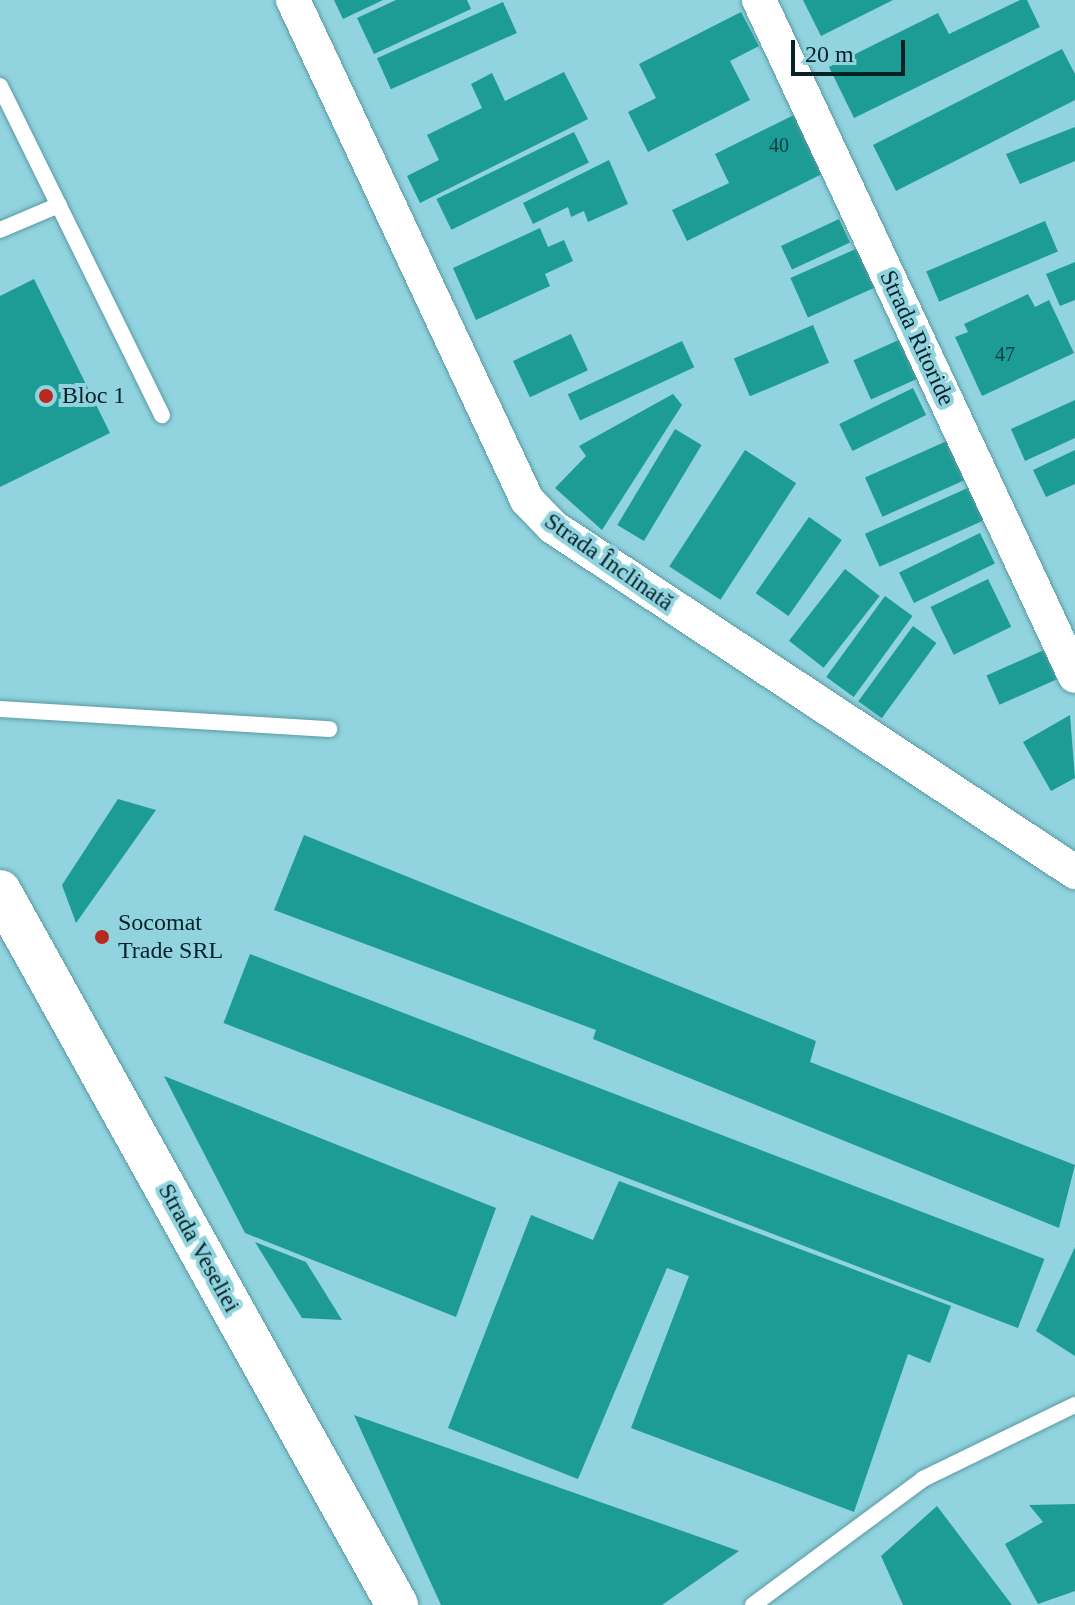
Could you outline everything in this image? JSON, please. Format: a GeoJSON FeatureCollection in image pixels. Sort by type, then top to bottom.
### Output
{"type":"FeatureCollection","features":[{"type":"Feature","properties":{"kind":"street","name":"Strada Înclinată"},"geometry":{"type":"LineString","coordinates":[[293,0],[527,500],[553,527],[1075,872]]}},
{"type":"Feature","properties":{"kind":"street","name":"Strada Ritoride"},"geometry":{"type":"LineString","coordinates":[[759,0],[1075,676]]}},
{"type":"Feature","properties":{"kind":"street","name":"Strada Veseliei"},"geometry":{"type":"LineString","coordinates":[[0,891],[397,1605]]}},
{"type":"Feature","properties":{"kind":"lane"},"geometry":{"type":"LineString","coordinates":[[0,86],[162,415]]}},
{"type":"Feature","properties":{"kind":"lane"},"geometry":{"type":"LineString","coordinates":[[0,230],[59,205]]}},
{"type":"Feature","properties":{"kind":"lane"},"geometry":{"type":"LineString","coordinates":[[0,709],[329,729]]}},
{"type":"Feature","properties":{"kind":"lane"},"geometry":{"type":"LineString","coordinates":[[753,1605],[923,1479],[1075,1405]]}},
{"type":"Feature","properties":{"kind":"building"},"geometry":{"type":"Polygon","coordinates":[[[334,0],[383,0],[343,19],[334,0]]]}},
{"type":"Feature","properties":{"kind":"building"},"geometry":{"type":"Polygon","coordinates":[[[396,0],[467,0],[471,9],[374,54],[357,18],[396,0]]]}},
{"type":"Feature","properties":{"kind":"building"},"geometry":{"type":"Polygon","coordinates":[[[803,0],[893,0],[821,36],[803,0]]]}},
{"type":"Feature","properties":{"kind":"building"},"geometry":{"type":"Polygon","coordinates":[[[1020,0],[1027,0],[1040,27],[854,118],[829,67],[938,13],[949,34],[1020,0]]]}},
{"type":"Feature","properties":{"kind":"building"},"geometry":{"type":"Polygon","coordinates":[[[503,2],[517,33],[391,89],[377,58],[503,2]]]}},
{"type":"Feature","properties":{"kind":"building"},"geometry":{"type":"Polygon","coordinates":[[[741,12],[759,46],[730,61],[750,100],[648,152],[628,112],[656,98],[639,64],[741,12]]]}},
{"type":"Feature","properties":{"kind":"building"},"geometry":{"type":"Polygon","coordinates":[[[1062,49],[1075,74],[1075,100],[896,191],[873,145],[1062,49]]]}},
{"type":"Feature","properties":{"kind":"building"},"geometry":{"type":"Polygon","coordinates":[[[564,72],[588,119],[420,203],[407,176],[439,160],[427,135],[482,108],[471,84],[492,73],[505,101],[564,72]]]}},
{"type":"Feature","properties":{"kind":"building"},"geometry":{"type":"Polygon","coordinates":[[[796,114],[822,174],[687,241],[672,210],[729,183],[715,154],[796,114]]]}},
{"type":"Feature","properties":{"kind":"building"},"geometry":{"type":"Polygon","coordinates":[[[1075,127],[1075,161],[1020,184],[1006,154],[1075,127]]]}},
{"type":"Feature","properties":{"kind":"building"},"geometry":{"type":"Polygon","coordinates":[[[574,132],[589,163],[451,230],[436,199],[574,132]]]}},
{"type":"Feature","properties":{"kind":"building"},"geometry":{"type":"Polygon","coordinates":[[[609,160],[628,204],[588,222],[584,211],[571,217],[568,207],[533,224],[523,203],[609,160]]]}},
{"type":"Feature","properties":{"kind":"building"},"geometry":{"type":"Polygon","coordinates":[[[839,219],[850,243],[792,270],[781,246],[839,219]]]}},
{"type":"Feature","properties":{"kind":"building"},"geometry":{"type":"Polygon","coordinates":[[[1045,221],[1058,251],[939,302],[926,271],[1045,221]]]}},
{"type":"Feature","properties":{"kind":"building"},"geometry":{"type":"Polygon","coordinates":[[[540,228],[548,247],[564,240],[573,261],[545,274],[550,286],[476,320],[453,268],[540,228]]]}},
{"type":"Feature","properties":{"kind":"building"},"geometry":{"type":"Polygon","coordinates":[[[858,248],[875,287],[808,317],[790,278],[858,248]]]}},
{"type":"Feature","properties":{"kind":"building"},"geometry":{"type":"Polygon","coordinates":[[[1075,262],[1075,300],[1060,306],[1046,274],[1075,262]]]}},
{"type":"Feature","properties":{"kind":"building","name":"Bloc 1"},"geometry":{"type":"Polygon","coordinates":[[[34,279],[110,433],[0,487],[0,296],[34,279]]]}},
{"type":"Feature","properties":{"kind":"building"},"geometry":{"type":"Polygon","coordinates":[[[1028,294],[1035,307],[1049,300],[1074,353],[982,396],[955,337],[968,332],[964,324],[1028,294]]]}},
{"type":"Feature","properties":{"kind":"building"},"geometry":{"type":"Polygon","coordinates":[[[813,325],[829,363],[750,396],[734,359],[813,325]]]}},
{"type":"Feature","properties":{"kind":"building"},"geometry":{"type":"Polygon","coordinates":[[[571,334],[588,370],[530,397],[513,361],[571,334]]]}},
{"type":"Feature","properties":{"kind":"building"},"geometry":{"type":"Polygon","coordinates":[[[901,339],[918,378],[871,399],[853,360],[901,339]]]}},
{"type":"Feature","properties":{"kind":"building"},"geometry":{"type":"Polygon","coordinates":[[[682,341],[694,367],[580,421],[568,394],[682,341]]]}},
{"type":"Feature","properties":{"kind":"building"},"geometry":{"type":"Polygon","coordinates":[[[913,388],[926,415],[852,451],[839,424],[913,388]]]}},
{"type":"Feature","properties":{"kind":"building"},"geometry":{"type":"Polygon","coordinates":[[[673,394],[682,405],[602,530],[555,488],[586,456],[579,446],[673,394]]]}},
{"type":"Feature","properties":{"kind":"building"},"geometry":{"type":"Polygon","coordinates":[[[1075,400],[1075,438],[1025,461],[1011,429],[1075,400]]]}},
{"type":"Feature","properties":{"kind":"building"},"geometry":{"type":"Polygon","coordinates":[[[675,429],[702,445],[644,541],[617,525],[675,429]]]}},
{"type":"Feature","properties":{"kind":"building"},"geometry":{"type":"Polygon","coordinates":[[[949,440],[966,479],[882,517],[865,477],[949,440]]]}},
{"type":"Feature","properties":{"kind":"building"},"geometry":{"type":"Polygon","coordinates":[[[745,450],[796,483],[720,600],[669,567],[745,450]]]}},
{"type":"Feature","properties":{"kind":"building"},"geometry":{"type":"Polygon","coordinates":[[[1075,450],[1075,484],[1046,497],[1033,470],[1075,450]]]}},
{"type":"Feature","properties":{"kind":"building"},"geometry":{"type":"Polygon","coordinates":[[[970,487],[985,520],[880,567],[865,534],[970,487]]]}},
{"type":"Feature","properties":{"kind":"building"},"geometry":{"type":"Polygon","coordinates":[[[809,517],[842,540],[788,616],[756,593],[809,517]]]}},
{"type":"Feature","properties":{"kind":"building"},"geometry":{"type":"Polygon","coordinates":[[[980,533],[995,564],[914,603],[899,572],[980,533]]]}},
{"type":"Feature","properties":{"kind":"building"},"geometry":{"type":"Polygon","coordinates":[[[845,569],[880,596],[824,668],[789,641],[845,569]]]}},
{"type":"Feature","properties":{"kind":"building"},"geometry":{"type":"Polygon","coordinates":[[[988,579],[1011,627],[954,655],[930,607],[988,579]]]}},
{"type":"Feature","properties":{"kind":"building"},"geometry":{"type":"Polygon","coordinates":[[[885,596],[913,616],[854,697],[826,677],[885,596]]]}},
{"type":"Feature","properties":{"kind":"building"},"geometry":{"type":"Polygon","coordinates":[[[913,626],[936,643],[882,718],[858,701],[913,626]]]}},
{"type":"Feature","properties":{"kind":"building"},"geometry":{"type":"Polygon","coordinates":[[[1044,650],[1057,679],[999,705],[986,676],[1044,650]]]}},
{"type":"Feature","properties":{"kind":"building"},"geometry":{"type":"Polygon","coordinates":[[[1070,715],[1075,778],[1051,791],[1023,742],[1070,715]]]}},
{"type":"Feature","properties":{"kind":"building"},"geometry":{"type":"Polygon","coordinates":[[[118,799],[156,810],[76,923],[62,885],[118,799]]]}},
{"type":"Feature","properties":{"kind":"building"},"geometry":{"type":"Polygon","coordinates":[[[304,835],[816,1041],[810,1062],[1075,1165],[1059,1228],[593,1039],[596,1030],[274,910],[304,835]]]}},
{"type":"Feature","properties":{"kind":"building"},"geometry":{"type":"Polygon","coordinates":[[[250,954],[1044,1259],[1018,1328],[223,1023],[250,954]]]}},
{"type":"Feature","properties":{"kind":"building"},"geometry":{"type":"Polygon","coordinates":[[[164,1076],[496,1208],[456,1317],[245,1233],[164,1076]]]}},
{"type":"Feature","properties":{"kind":"building"},"geometry":{"type":"Polygon","coordinates":[[[619,1181],[951,1306],[930,1363],[908,1354],[854,1512],[631,1428],[689,1276],[667,1268],[578,1479],[448,1428],[531,1215],[593,1240],[619,1181]]]}},
{"type":"Feature","properties":{"kind":"building"},"geometry":{"type":"Polygon","coordinates":[[[255,1242],[306,1262],[342,1320],[302,1318],[255,1242]]]}},
{"type":"Feature","properties":{"kind":"building"},"geometry":{"type":"Polygon","coordinates":[[[1075,1247],[1075,1356],[1036,1331],[1075,1247]]]}},
{"type":"Feature","properties":{"kind":"building"},"geometry":{"type":"Polygon","coordinates":[[[354,1415],[739,1551],[662,1605],[441,1605],[354,1415]]]}},
{"type":"Feature","properties":{"kind":"building"},"geometry":{"type":"Polygon","coordinates":[[[1075,1504],[1075,1591],[1038,1604],[1005,1544],[1043,1522],[1029,1505],[1075,1504]]]}},
{"type":"Feature","properties":{"kind":"building"},"geometry":{"type":"Polygon","coordinates":[[[937,1506],[1012,1605],[903,1605],[881,1556],[937,1506]]]}},
{"type":"Feature","properties":{"kind":"place","name":"Bloc 1"},"geometry":{"type":"Point","coordinates":[46,396]}},
{"type":"Feature","properties":{"kind":"place","name":"Socomat Trade SRL"},"geometry":{"type":"Point","coordinates":[102,937]}}]}
